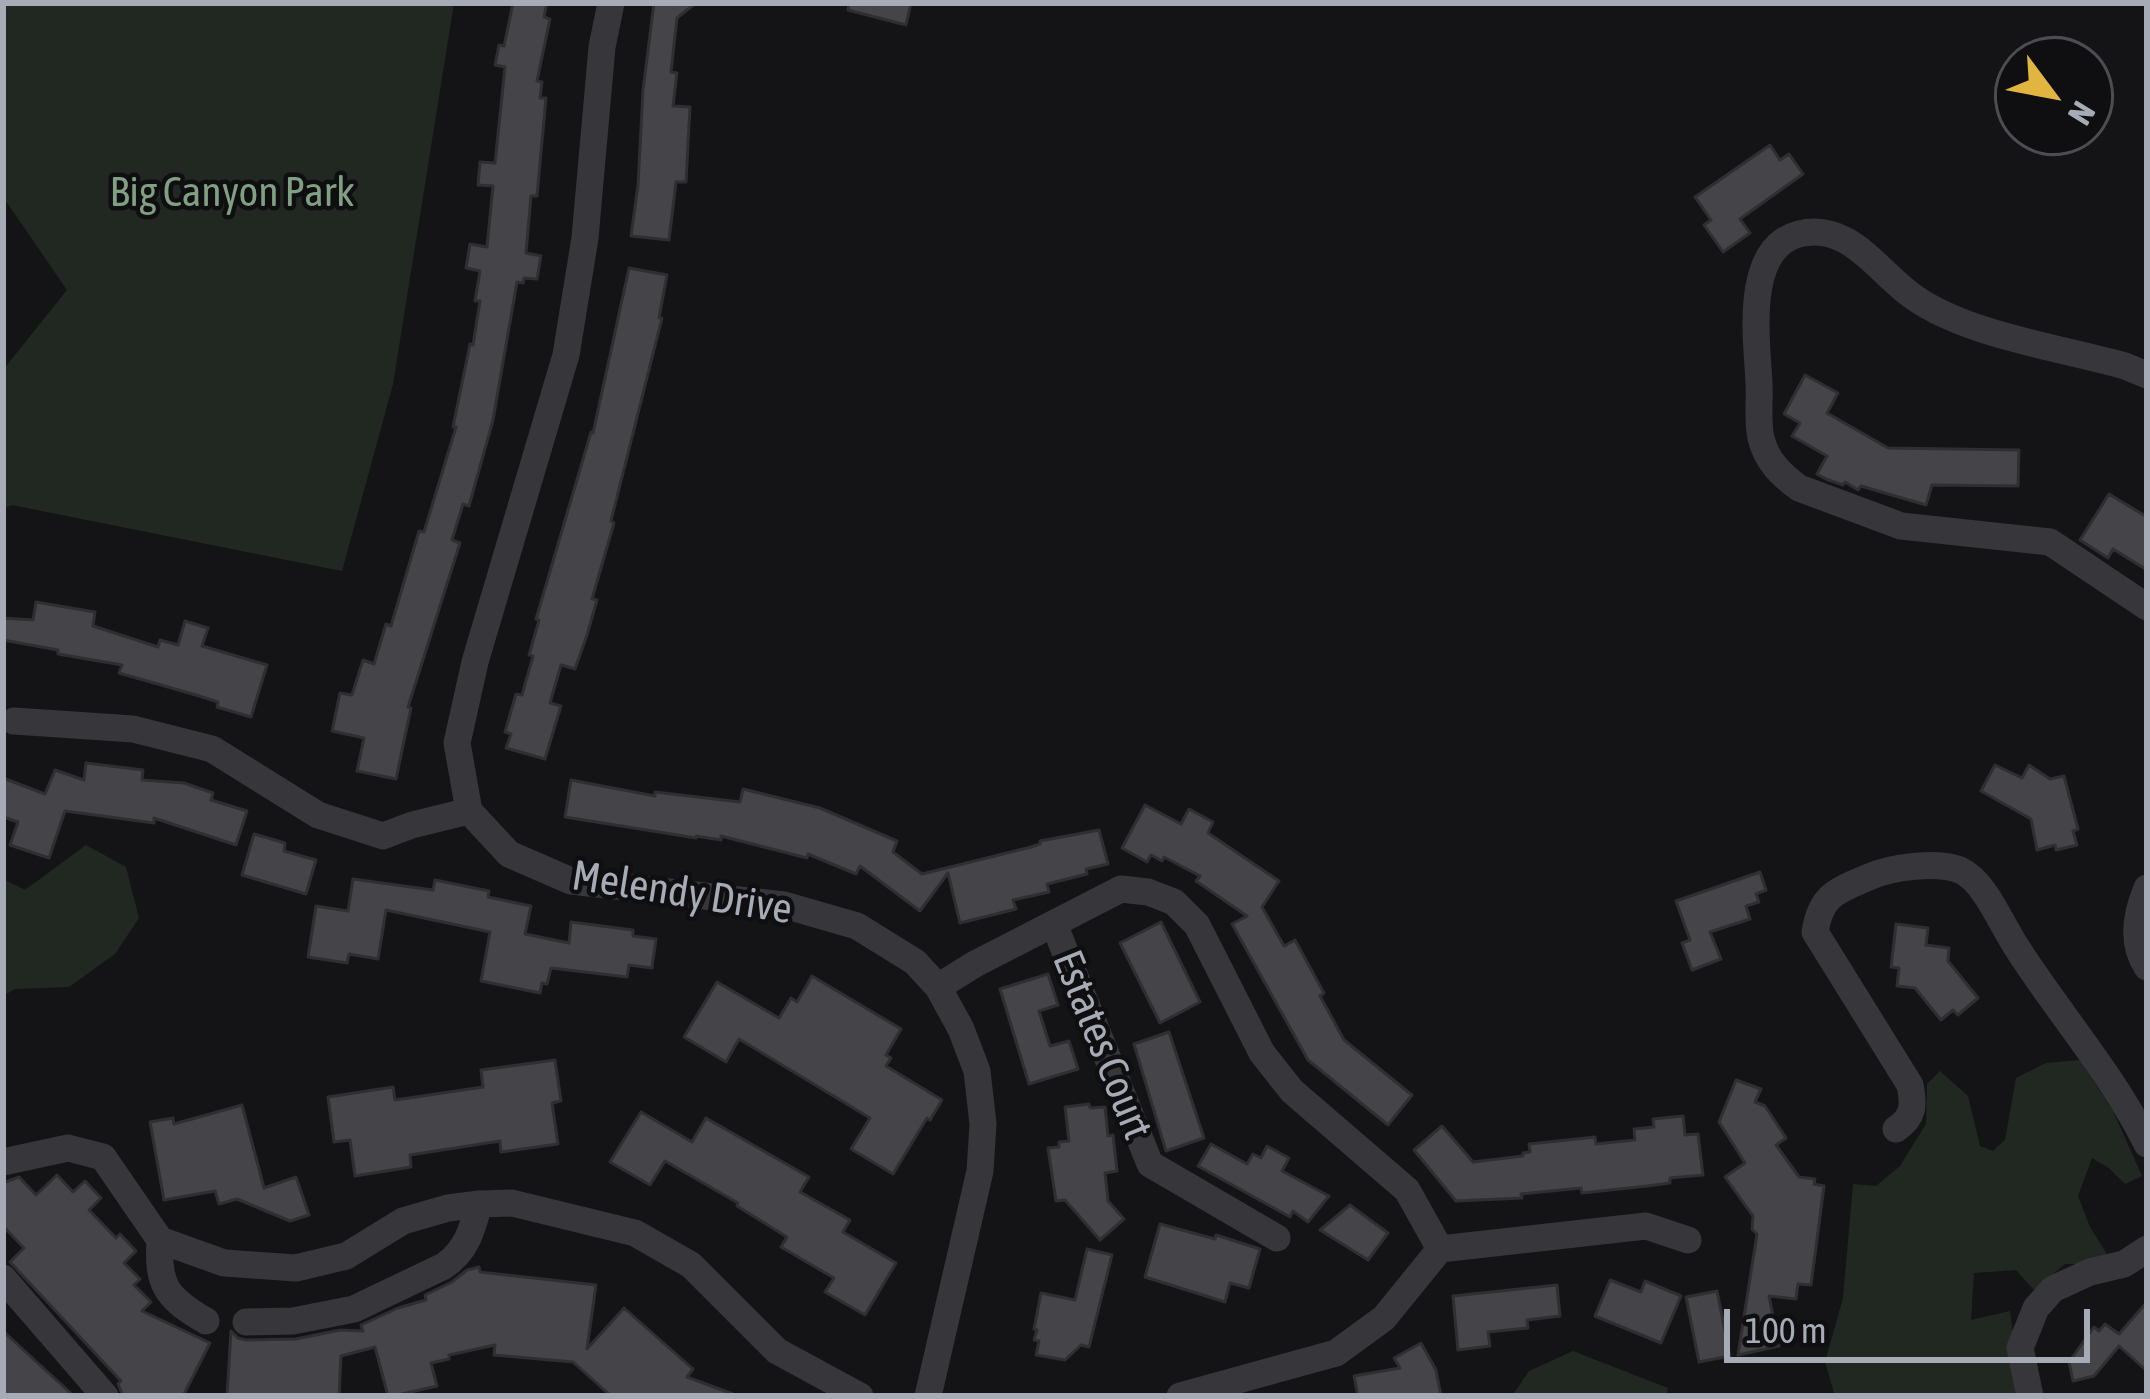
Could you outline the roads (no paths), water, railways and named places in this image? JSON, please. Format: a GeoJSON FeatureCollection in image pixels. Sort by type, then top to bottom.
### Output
{"type":"FeatureCollection","features":[{"type":"Feature","properties":{"kind":"street"},"geometry":{"type":"LineString","coordinates":[[14,721],[133,729],[212,749],[318,815],[383,836],[469,811],[457,743],[475,662],[566,356],[585,238],[602,47],[611,3]]}},
{"type":"Feature","properties":{"kind":"street"},"geometry":{"type":"LineString","coordinates":[[2147,375],[1947,318],[1911,296],[1854,245],[1826,233],[1801,233],[1781,244],[1768,260],[1757,291],[1761,437],[1774,468],[1786,479],[1901,526],[2050,542],[2147,608]]}},
{"type":"Feature","properties":{"kind":"street","name":"Melendy Drive"},"geometry":{"type":"LineString","coordinates":[[469,811],[509,854],[571,881],[784,905],[857,926],[915,962],[938,987],[961,1029],[976,1071],[983,1124],[980,1171],[928,1396]]}},
{"type":"Feature","properties":{"kind":"street"},"geometry":{"type":"LineString","coordinates":[[1896,1130],[1912,1113],[1910,1085],[1815,932],[1826,898],[1874,875],[1913,866],[1957,869],[1985,893],[2017,949],[2129,1108],[2147,1144]]}},
{"type":"Feature","properties":{"kind":"street"},"geometry":{"type":"LineString","coordinates":[[938,987],[1121,889],[1174,902],[1197,925],[1262,1053],[1292,1091],[1407,1190],[1440,1249]]}},
{"type":"Feature","properties":{"kind":"street"},"geometry":{"type":"LineString","coordinates":[[2142,954],[2139,907],[2147,889]]}},
{"type":"Feature","properties":{"kind":"street","name":"Estates Court"},"geometry":{"type":"LineString","coordinates":[[1054,924],[1150,1164],[1276,1238]]}},
{"type":"Feature","properties":{"kind":"street"},"geometry":{"type":"LineString","coordinates":[[3,1162],[68,1148],[103,1157],[160,1240],[224,1263],[296,1268],[346,1256],[403,1221],[479,1204],[512,1203],[634,1233],[691,1265],[777,1351],[860,1396]]}},
{"type":"Feature","properties":{"kind":"street"},"geometry":{"type":"LineString","coordinates":[[247,1322],[293,1321],[354,1309],[444,1266],[466,1245],[479,1204]]}},
{"type":"Feature","properties":{"kind":"street"},"geometry":{"type":"LineString","coordinates":[[1180,1396],[1336,1353],[1384,1318],[1440,1249],[1646,1226],[1688,1240]]}},
{"type":"Feature","properties":{"kind":"street"},"geometry":{"type":"LineString","coordinates":[[160,1240],[162,1282],[176,1303],[206,1321]]}},
{"type":"Feature","properties":{"kind":"street"},"geometry":{"type":"LineString","coordinates":[[2030,1396],[2020,1348],[2036,1309],[2053,1289],[2090,1272],[2124,1264],[2147,1249]]}},
{"type":"Feature","properties":{"kind":"street"},"geometry":{"type":"LineString","coordinates":[[3,1278],[105,1396]]}},
{"type":"Feature","properties":{"kind":"park label","name":"Big Canyon Park"},"geometry":{"type":"Point","coordinates":[232,193]}}]}
